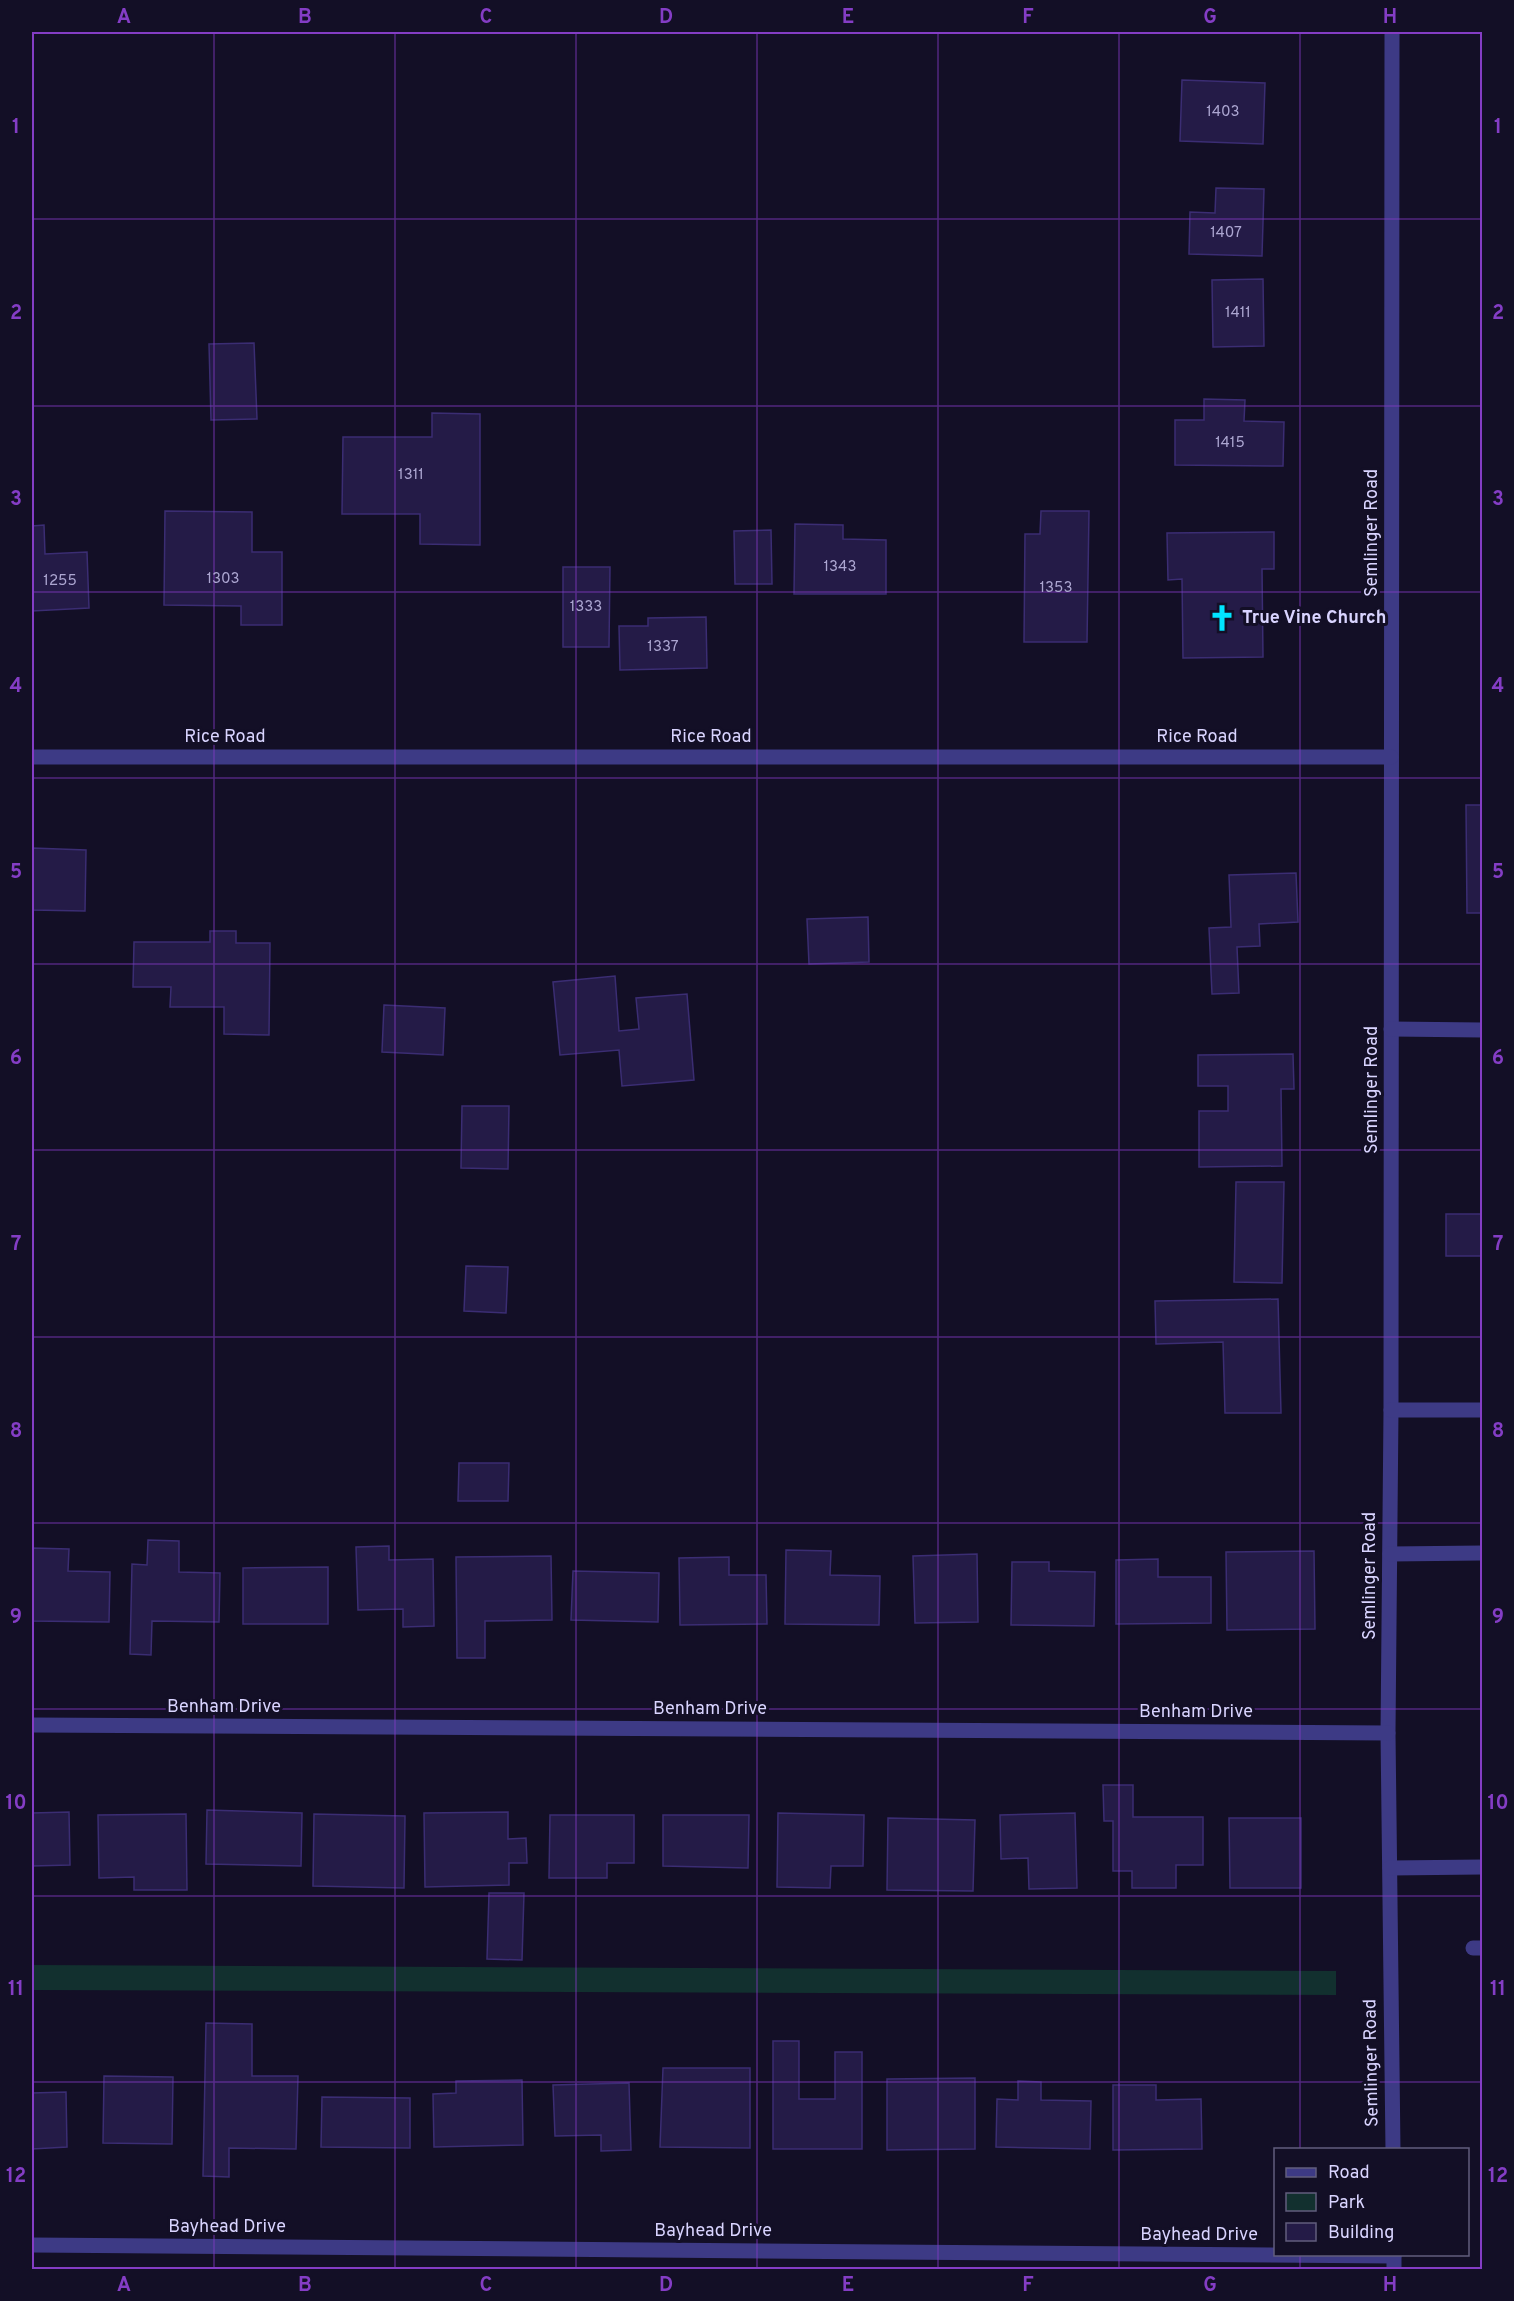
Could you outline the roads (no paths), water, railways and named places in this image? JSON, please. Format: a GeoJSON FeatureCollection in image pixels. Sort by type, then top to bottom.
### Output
{"type":"FeatureCollection","features":[{"type":"Feature","properties":{"kind":"street","name":"Semlinger Road"},"geometry":{"type":"LineString","coordinates":[[1392,32],[1391,1410],[1388,1732],[1393,2148]]}},
{"type":"Feature","properties":{"kind":"street","name":"Rice Road"},"geometry":{"type":"LineString","coordinates":[[32,757],[1391,757]]}},
{"type":"Feature","properties":{"kind":"street"},"geometry":{"type":"LineString","coordinates":[[1391,1029],[1482,1030]]}},
{"type":"Feature","properties":{"kind":"street"},"geometry":{"type":"LineString","coordinates":[[1391,1410],[1482,1410]]}},
{"type":"Feature","properties":{"kind":"street"},"geometry":{"type":"LineString","coordinates":[[1390,1554],[1482,1553]]}},
{"type":"Feature","properties":{"kind":"street","name":"Benham Drive"},"geometry":{"type":"LineString","coordinates":[[32,1725],[1388,1732]]}},
{"type":"Feature","properties":{"kind":"street"},"geometry":{"type":"LineString","coordinates":[[1390,1868],[1482,1868]]}},
{"type":"Feature","properties":{"kind":"street","name":"Bayhead Drive"},"geometry":{"type":"LineString","coordinates":[[32,2245],[1394,2260]]}},
{"type":"Feature","properties":{"kind":"place","name":"True Vine Church"},"geometry":{"type":"Point","coordinates":[1222,618]}}]}
